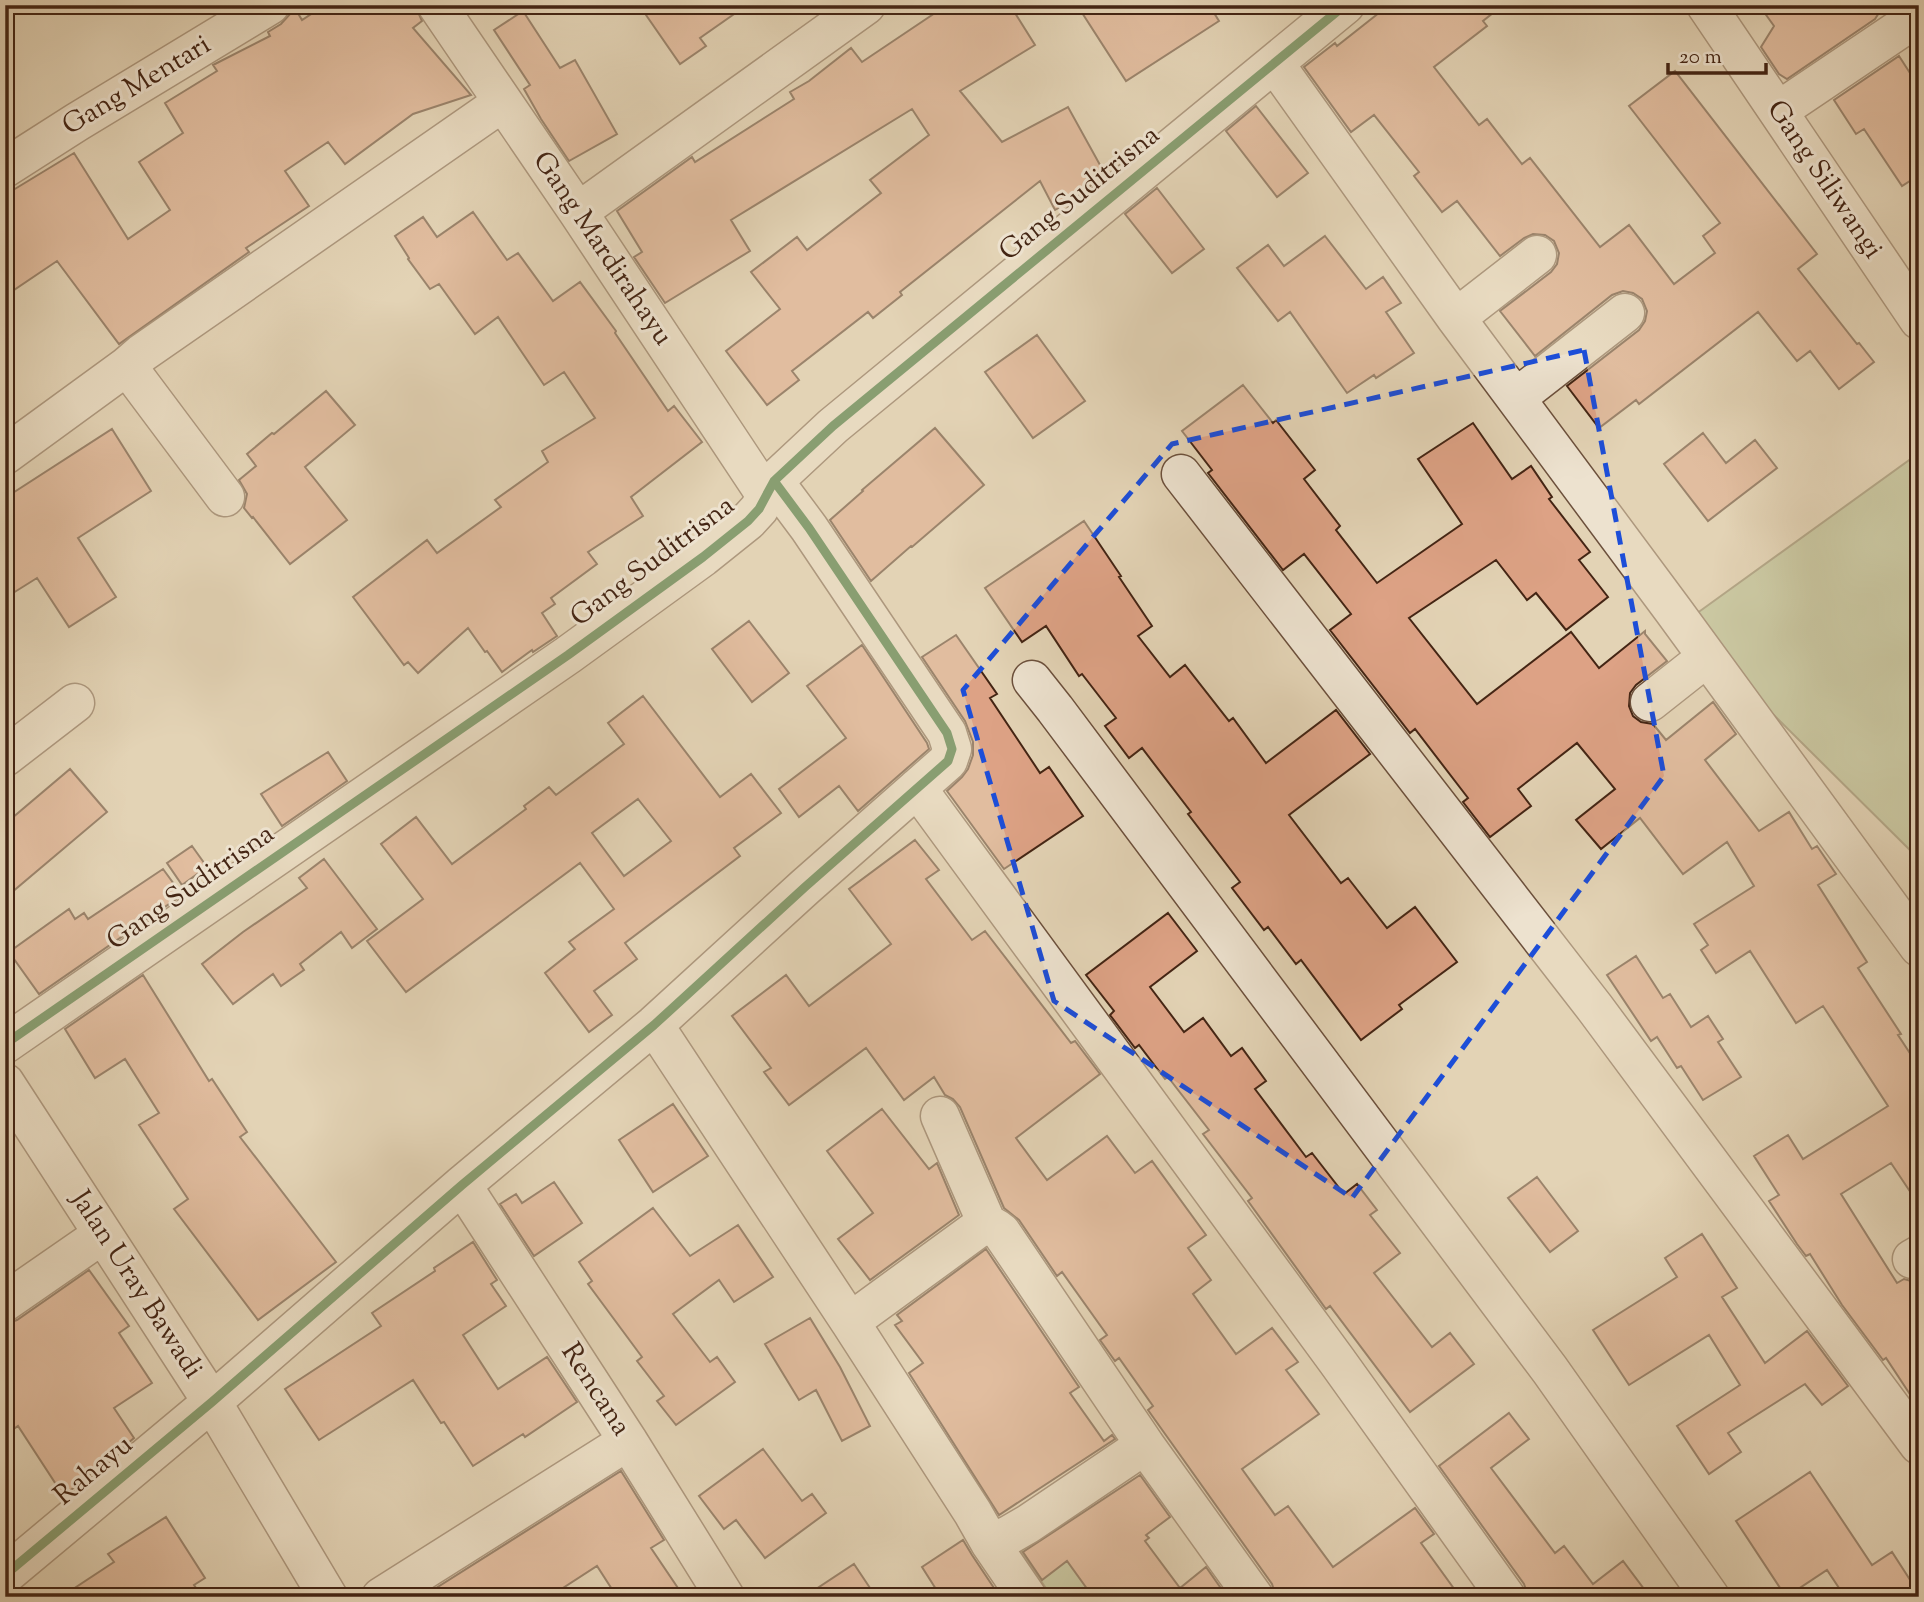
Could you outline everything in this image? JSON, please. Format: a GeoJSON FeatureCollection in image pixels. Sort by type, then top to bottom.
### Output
{"type":"FeatureCollection","features":[{"type":"Feature","properties":{"kind":"street","name":"Gang Mentari"},"geometry":{"type":"LineString","coordinates":[[5,168],[270,5]]}},
{"type":"Feature","properties":{"kind":"street","name":"Gang Mardirahayu"},"geometry":{"type":"LineString","coordinates":[[437,5],[769,488],[809,528],[950,738],[952,749],[945,764],[805,887],[654,1026]]}},
{"type":"Feature","properties":{"kind":"street"},"geometry":{"type":"LineString","coordinates":[[578,212],[866,5]]}},
{"type":"Feature","properties":{"kind":"street","name":"Gang Suditrisna"},"geometry":{"type":"LineString","coordinates":[[5,1044],[568,655],[703,557],[748,521],[759,509],[769,488],[833,426],[1345,5]]}},
{"type":"Feature","properties":{"kind":"street","name":"Gang Siliwangi"},"geometry":{"type":"LineString","coordinates":[[1706,5],[1919,320]]}},
{"type":"Feature","properties":{"kind":"street"},"geometry":{"type":"LineString","coordinates":[[1778,111],[1919,16]]}},
{"type":"Feature","properties":{"kind":"street"},"geometry":{"type":"LineString","coordinates":[[1275,64],[1455,318],[1919,947]]}},
{"type":"Feature","properties":{"kind":"street"},"geometry":{"type":"LineString","coordinates":[[5,455],[142,353],[503,102]]}},
{"type":"Feature","properties":{"kind":"street"},"geometry":{"type":"LineString","coordinates":[[1455,318],[1537,255]]}},
{"type":"Feature","properties":{"kind":"street"},"geometry":{"type":"LineString","coordinates":[[1516,398],[1625,313]]}},
{"type":"Feature","properties":{"kind":"street"},"geometry":{"type":"LineString","coordinates":[[127,366],[225,497]]}},
{"type":"Feature","properties":{"kind":"street"},"geometry":{"type":"LineString","coordinates":[[1181,474],[1595,1008],[1919,1446]]}},
{"type":"Feature","properties":{"kind":"street"},"geometry":{"type":"LineString","coordinates":[[1650,702],[1707,657]]}},
{"type":"Feature","properties":{"kind":"street"},"geometry":{"type":"LineString","coordinates":[[1031,680],[1550,1370],[1710,1597]]}},
{"type":"Feature","properties":{"kind":"street"},"geometry":{"type":"LineString","coordinates":[[5,757],[75,704]]}},
{"type":"Feature","properties":{"kind":"street"},"geometry":{"type":"LineString","coordinates":[[917,788],[1506,1597]]}},
{"type":"Feature","properties":{"kind":"street"},"geometry":{"type":"LineString","coordinates":[[654,1026],[850,1322],[1027,1597]]}},
{"type":"Feature","properties":{"kind":"street","name":"Rahayu"},"geometry":{"type":"LineString","coordinates":[[5,1575],[212,1402],[462,1185],[654,1026]]}},
{"type":"Feature","properties":{"kind":"street","name":"Jalan Uray Bawadi"},"geometry":{"type":"LineString","coordinates":[[5,1083],[212,1402],[328,1597]]}},
{"type":"Feature","properties":{"kind":"street"},"geometry":{"type":"LineString","coordinates":[[940,1116],[988,1226]]}},
{"type":"Feature","properties":{"kind":"street","name":"Rencana"},"geometry":{"type":"LineString","coordinates":[[462,1185],[628,1441],[725,1597]]}},
{"type":"Feature","properties":{"kind":"street"},"geometry":{"type":"LineString","coordinates":[[850,1322],[976,1230],[988,1226],[995,1228],[1254,1597]]}},
{"type":"Feature","properties":{"kind":"street"},"geometry":{"type":"LineString","coordinates":[[5,1302],[103,1234]]}},
{"type":"Feature","properties":{"kind":"street"},"geometry":{"type":"LineString","coordinates":[[381,1597],[628,1441]]}},
{"type":"Feature","properties":{"kind":"street"},"geometry":{"type":"LineString","coordinates":[[990,1543],[1028,1524],[1145,1445]]}},
{"type":"Feature","properties":{"kind":"highlighted area"},"geometry":{"type":"Polygon","coordinates":[[[1584,350],[1664,776],[1352,1198],[1054,1001],[963,690],[1172,444],[1584,350]]]}},
{"type":"Feature","properties":{"kind":"green space"},"geometry":{"type":"Polygon","coordinates":[[[1919,453],[1919,859],[1682,624],[1919,453]]]}},
{"type":"Feature","properties":{"kind":"green space"},"geometry":{"type":"Polygon","coordinates":[[[1076,1510],[1137,1597],[1052,1597],[1019,1549],[1076,1510]]]}},
{"type":"Feature","properties":{"kind":"building"},"geometry":{"type":"Polygon","coordinates":[[[325,5],[415,5],[422,21],[413,28],[471,95],[413,114],[345,164],[328,142],[285,171],[309,206],[246,248],[249,252],[119,344],[57,261],[5,296],[5,195],[74,153],[128,239],[170,210],[139,162],[183,133],[165,103],[217,71],[213,65],[270,36],[268,32],[296,10],[302,20],[325,5]]]}},
{"type":"Feature","properties":{"kind":"building"},"geometry":{"type":"Polygon","coordinates":[[[659,5],[747,5],[700,38],[706,46],[680,64],[646,15],[659,5]]]}},
{"type":"Feature","properties":{"kind":"building"},"geometry":{"type":"Polygon","coordinates":[[[947,5],[1010,5],[1035,45],[960,91],[1002,142],[1068,107],[1105,174],[1073,200],[1055,210],[1040,181],[900,292],[902,295],[873,318],[868,312],[792,371],[799,380],[767,405],[726,351],[780,309],[751,272],[797,237],[807,250],[881,193],[870,180],[929,135],[912,109],[731,220],[750,251],[665,303],[634,257],[642,252],[617,211],[692,157],[695,162],[794,99],[790,92],[809,81],[851,48],[862,62],[947,5]]]}},
{"type":"Feature","properties":{"kind":"building"},"geometry":{"type":"Polygon","coordinates":[[[1077,5],[1209,5],[1219,21],[1126,81],[1077,5]]]}},
{"type":"Feature","properties":{"kind":"building"},"geometry":{"type":"Polygon","coordinates":[[[1389,5],[1503,5],[1483,21],[1487,26],[1434,67],[1479,125],[1487,119],[1522,164],[1530,158],[1600,247],[1629,225],[1674,284],[1715,253],[1703,236],[1720,223],[1629,106],[1675,71],[1817,254],[1798,269],[1874,362],[1839,389],[1810,351],[1797,361],[1758,312],[1639,404],[1636,400],[1599,428],[1567,386],[1639,330],[1647,311],[1642,299],[1623,291],[1612,295],[1535,356],[1500,311],[1551,272],[1557,264],[1559,253],[1554,241],[1545,235],[1533,234],[1500,256],[1457,201],[1442,212],[1414,176],[1419,172],[1374,115],[1351,132],[1304,67],[1335,43],[1337,46],[1389,5]]]}},
{"type":"Feature","properties":{"kind":"building"},"geometry":{"type":"Polygon","coordinates":[[[1759,5],[1884,5],[1875,19],[1787,79],[1779,74],[1761,47],[1774,26],[1759,5]]]}},
{"type":"Feature","properties":{"kind":"building"},"geometry":{"type":"Polygon","coordinates":[[[523,11],[560,68],[575,60],[617,134],[569,161],[524,89],[530,85],[494,30],[523,11]]]}},
{"type":"Feature","properties":{"kind":"building"},"geometry":{"type":"Polygon","coordinates":[[[1899,56],[1919,87],[1919,175],[1902,186],[1864,129],[1856,134],[1834,100],[1899,56]]]}},
{"type":"Feature","properties":{"kind":"building"},"geometry":{"type":"Polygon","coordinates":[[[1256,106],[1308,173],[1277,197],[1226,131],[1256,106]]]}},
{"type":"Feature","properties":{"kind":"building"},"geometry":{"type":"Polygon","coordinates":[[[1157,188],[1204,249],[1172,273],[1125,214],[1157,188]]]}},
{"type":"Feature","properties":{"kind":"building"},"geometry":{"type":"Polygon","coordinates":[[[473,212],[507,260],[518,253],[553,301],[580,282],[616,331],[668,411],[674,406],[702,442],[631,497],[643,516],[588,552],[597,564],[551,598],[555,604],[542,613],[557,636],[502,672],[468,628],[418,673],[408,662],[404,665],[353,597],[427,540],[437,553],[501,507],[495,500],[548,462],[542,451],[595,418],[564,372],[544,385],[498,317],[475,334],[439,284],[430,289],[395,236],[423,217],[437,237],[473,212]]]}},
{"type":"Feature","properties":{"kind":"building"},"geometry":{"type":"Polygon","coordinates":[[[1325,236],[1366,289],[1383,277],[1401,303],[1386,312],[1414,353],[1347,393],[1290,312],[1278,321],[1237,268],[1268,245],[1284,266],[1325,236]]]}},
{"type":"Feature","properties":{"kind":"building"},"geometry":{"type":"Polygon","coordinates":[[[1037,335],[1085,401],[1033,438],[985,372],[1037,335]]]}},
{"type":"Feature","properties":{"kind":"building"},"geometry":{"type":"Polygon","coordinates":[[[1243,385],[1273,423],[1276,420],[1315,470],[1304,479],[1340,526],[1336,530],[1377,583],[1462,524],[1418,459],[1473,423],[1512,479],[1531,466],[1552,497],[1549,499],[1590,552],[1579,560],[1608,597],[1566,630],[1536,593],[1527,600],[1496,560],[1409,618],[1477,704],[1571,632],[1599,668],[1645,631],[1667,661],[1636,685],[1630,693],[1629,706],[1633,716],[1641,722],[1653,724],[1666,740],[1713,702],[1736,734],[1705,760],[1759,831],[1789,812],[1812,849],[1817,846],[1836,874],[1818,885],[1867,962],[1858,968],[1919,1067],[1919,1205],[1891,1163],[1841,1194],[1897,1283],[1904,1279],[1919,1279],[1919,1408],[1886,1358],[1883,1360],[1842,1305],[1810,1254],[1806,1256],[1769,1201],[1779,1195],[1754,1156],[1788,1135],[1803,1159],[1888,1106],[1823,1006],[1796,1023],[1750,951],[1716,973],[1701,950],[1708,945],[1694,924],[1754,886],[1727,842],[1683,874],[1640,818],[1601,849],[1576,820],[1615,789],[1577,743],[1518,789],[1531,806],[1490,837],[1463,802],[1468,798],[1415,729],[1410,733],[1330,630],[1351,614],[1304,554],[1283,570],[1208,473],[1212,470],[1182,431],[1243,385]]]}},
{"type":"Feature","properties":{"kind":"building"},"geometry":{"type":"Polygon","coordinates":[[[326,391],[355,425],[305,467],[347,520],[290,564],[244,508],[247,494],[239,480],[256,466],[247,454],[326,391]]]}},
{"type":"Feature","properties":{"kind":"building"},"geometry":{"type":"Polygon","coordinates":[[[935,428],[984,485],[871,581],[830,520],[935,428]]]}},
{"type":"Feature","properties":{"kind":"building"},"geometry":{"type":"Polygon","coordinates":[[[112,429],[151,491],[78,538],[116,597],[69,627],[37,578],[5,598],[5,498],[112,429]]]}},
{"type":"Feature","properties":{"kind":"building"},"geometry":{"type":"Polygon","coordinates":[[[1703,433],[1726,463],[1755,440],[1777,468],[1708,521],[1664,464],[1703,433]]]}},
{"type":"Feature","properties":{"kind":"building"},"geometry":{"type":"Polygon","coordinates":[[[1084,521],[1152,626],[1138,636],[1170,677],[1185,665],[1229,721],[1233,718],[1266,763],[1336,710],[1370,754],[1289,815],[1341,883],[1348,878],[1387,928],[1415,907],[1457,962],[1399,1005],[1402,1009],[1361,1040],[1301,960],[1296,964],[1268,927],[1264,930],[1232,888],[1240,882],[1142,748],[1129,758],[1105,726],[1116,718],[1082,674],[1079,676],[1046,626],[1022,642],[985,588],[1084,521]]]}},
{"type":"Feature","properties":{"kind":"building"},"geometry":{"type":"Polygon","coordinates":[[[749,621],[789,673],[752,702],[712,649],[749,621]]]}},
{"type":"Feature","properties":{"kind":"building"},"geometry":{"type":"Polygon","coordinates":[[[956,635],[997,694],[990,698],[1040,773],[1049,767],[1083,816],[1004,869],[947,791],[968,769],[973,755],[973,742],[965,721],[922,657],[956,635]]]}},
{"type":"Feature","properties":{"kind":"building"},"geometry":{"type":"Polygon","coordinates":[[[862,645],[929,749],[858,811],[839,786],[799,817],[779,789],[846,738],[807,686],[862,645]]]}},
{"type":"Feature","properties":{"kind":"building"},"geometry":{"type":"Polygon","coordinates":[[[643,696],[720,797],[751,774],[781,813],[734,848],[740,856],[625,943],[637,959],[594,991],[612,1015],[589,1032],[545,973],[575,949],[569,942],[614,909],[580,863],[406,992],[367,941],[423,899],[381,844],[416,817],[452,864],[526,809],[524,806],[549,787],[556,795],[624,744],[608,723],[643,696]],[[638,799],[592,833],[624,876],[671,841],[638,799]]]}},
{"type":"Feature","properties":{"kind":"building"},"geometry":{"type":"Polygon","coordinates":[[[328,752],[347,781],[282,826],[261,794],[328,752]]]}},
{"type":"Feature","properties":{"kind":"building"},"geometry":{"type":"Polygon","coordinates":[[[70,769],[107,812],[5,898],[5,824],[70,769]]]}},
{"type":"Feature","properties":{"kind":"building"},"geometry":{"type":"Polygon","coordinates":[[[915,840],[939,870],[926,879],[972,940],[985,931],[1071,1043],[1075,1041],[1100,1074],[1016,1138],[1047,1180],[1107,1136],[1135,1173],[1152,1161],[1206,1235],[1188,1248],[1211,1280],[1193,1294],[1236,1354],[1272,1328],[1298,1362],[1286,1370],[1319,1414],[1242,1469],[1275,1515],[1288,1506],[1333,1567],[1415,1508],[1434,1534],[1421,1543],[1460,1597],[1276,1597],[1272,1584],[1148,1410],[1153,1406],[1119,1358],[1115,1361],[1100,1340],[1107,1335],[1062,1272],[1057,1276],[1019,1220],[1004,1208],[960,1107],[945,1095],[934,1077],[904,1100],[866,1048],[789,1105],[764,1072],[771,1068],[732,1016],[786,975],[809,1006],[891,944],[849,889],[915,840]]]}},
{"type":"Feature","properties":{"kind":"building"},"geometry":{"type":"Polygon","coordinates":[[[192,846],[207,867],[182,885],[167,863],[192,846]]]}},
{"type":"Feature","properties":{"kind":"building"},"geometry":{"type":"Polygon","coordinates":[[[324,859],[377,929],[352,948],[341,932],[300,964],[304,970],[281,986],[273,974],[233,1004],[202,964],[307,888],[299,878],[324,859]]]}},
{"type":"Feature","properties":{"kind":"building"},"geometry":{"type":"Polygon","coordinates":[[[163,869],[182,895],[39,994],[9,952],[69,909],[75,919],[84,913],[88,919],[163,869]]]}},
{"type":"Feature","properties":{"kind":"building"},"geometry":{"type":"Polygon","coordinates":[[[1168,913],[1197,951],[1150,987],[1184,1032],[1203,1018],[1231,1056],[1242,1048],[1266,1081],[1255,1089],[1306,1157],[1312,1153],[1344,1194],[1357,1184],[1377,1210],[1370,1215],[1400,1253],[1374,1273],[1432,1347],[1450,1333],[1474,1364],[1410,1412],[1330,1306],[1326,1309],[1248,1201],[1252,1198],[1203,1134],[1209,1130],[1168,1077],[1165,1079],[1139,1045],[1135,1048],[1110,1015],[1114,1011],[1086,975],[1168,913]]]}},
{"type":"Feature","properties":{"kind":"building"},"geometry":{"type":"Polygon","coordinates":[[[1636,956],[1663,998],[1670,994],[1691,1027],[1708,1016],[1723,1039],[1718,1042],[1741,1077],[1703,1100],[1681,1066],[1677,1068],[1657,1037],[1651,1041],[1607,975],[1636,956]]]}},
{"type":"Feature","properties":{"kind":"building"},"geometry":{"type":"Polygon","coordinates":[[[143,975],[209,1081],[212,1079],[247,1132],[240,1137],[336,1262],[258,1320],[174,1209],[188,1199],[139,1125],[159,1113],[125,1059],[95,1078],[65,1029],[143,975]]]}},
{"type":"Feature","properties":{"kind":"building"},"geometry":{"type":"Polygon","coordinates":[[[673,1104],[708,1156],[653,1192],[619,1140],[673,1104]]]}},
{"type":"Feature","properties":{"kind":"building"},"geometry":{"type":"Polygon","coordinates":[[[882,1109],[929,1169],[937,1163],[959,1215],[870,1280],[838,1239],[873,1213],[827,1151],[882,1109]]]}},
{"type":"Feature","properties":{"kind":"building"},"geometry":{"type":"Polygon","coordinates":[[[1537,1177],[1578,1231],[1550,1252],[1508,1198],[1537,1177]]]}},
{"type":"Feature","properties":{"kind":"building"},"geometry":{"type":"Polygon","coordinates":[[[554,1182],[582,1223],[534,1256],[500,1204],[516,1194],[522,1203],[554,1182]]]}},
{"type":"Feature","properties":{"kind":"building"},"geometry":{"type":"Polygon","coordinates":[[[653,1208],[690,1256],[738,1225],[773,1277],[734,1302],[719,1280],[673,1314],[710,1362],[717,1357],[735,1382],[676,1425],[657,1401],[664,1396],[637,1361],[642,1357],[588,1284],[592,1281],[579,1262],[653,1208]]]}},
{"type":"Feature","properties":{"kind":"building"},"geometry":{"type":"Polygon","coordinates":[[[1702,1234],[1737,1288],[1722,1297],[1765,1363],[1807,1331],[1848,1386],[1822,1405],[1805,1384],[1728,1433],[1741,1452],[1709,1474],[1677,1426],[1740,1385],[1709,1335],[1629,1385],[1593,1330],[1677,1277],[1665,1258],[1702,1234]]]}},
{"type":"Feature","properties":{"kind":"building"},"geometry":{"type":"Polygon","coordinates":[[[473,1242],[497,1280],[491,1284],[506,1306],[463,1335],[498,1389],[547,1357],[577,1402],[525,1437],[523,1434],[473,1466],[413,1380],[319,1440],[285,1389],[381,1326],[372,1313],[473,1242]]]}},
{"type":"Feature","properties":{"kind":"building"},"geometry":{"type":"Polygon","coordinates":[[[986,1249],[1079,1387],[1070,1393],[1104,1441],[1112,1435],[1115,1439],[999,1515],[909,1373],[923,1363],[895,1325],[902,1321],[897,1315],[986,1249]]]}},
{"type":"Feature","properties":{"kind":"building"},"geometry":{"type":"Polygon","coordinates":[[[89,1270],[129,1326],[119,1333],[152,1383],[114,1408],[134,1438],[63,1495],[18,1426],[5,1435],[5,1324],[17,1320],[89,1270]]]}},
{"type":"Feature","properties":{"kind":"building"},"geometry":{"type":"Polygon","coordinates":[[[810,1318],[840,1367],[870,1426],[842,1441],[816,1390],[799,1400],[765,1344],[810,1318]]]}},
{"type":"Feature","properties":{"kind":"building"},"geometry":{"type":"Polygon","coordinates":[[[1509,1413],[1529,1439],[1491,1468],[1555,1553],[1564,1546],[1593,1584],[1623,1561],[1650,1597],[1528,1596],[1524,1584],[1439,1466],[1509,1413]]]}},
{"type":"Feature","properties":{"kind":"building"},"geometry":{"type":"Polygon","coordinates":[[[763,1449],[802,1501],[812,1494],[826,1513],[765,1558],[736,1520],[724,1529],[699,1496],[763,1449]]]}},
{"type":"Feature","properties":{"kind":"building"},"geometry":{"type":"Polygon","coordinates":[[[621,1471],[664,1540],[651,1548],[684,1597],[617,1597],[597,1566],[549,1597],[422,1597],[621,1471]]]}},
{"type":"Feature","properties":{"kind":"building"},"geometry":{"type":"Polygon","coordinates":[[[1810,1472],[1872,1565],[1892,1552],[1914,1586],[1899,1597],[1845,1597],[1827,1570],[1786,1597],[1736,1521],[1810,1472]]]}},
{"type":"Feature","properties":{"kind":"building"},"geometry":{"type":"Polygon","coordinates":[[[1140,1475],[1170,1517],[1146,1535],[1149,1538],[1145,1541],[1180,1588],[1206,1567],[1227,1597],[1093,1597],[1067,1561],[1042,1580],[1023,1552],[1140,1475]]]}},
{"type":"Feature","properties":{"kind":"building"},"geometry":{"type":"Polygon","coordinates":[[[166,1517],[205,1578],[194,1585],[202,1597],[61,1597],[114,1562],[108,1554],[166,1517]]]}},
{"type":"Feature","properties":{"kind":"building"},"geometry":{"type":"Polygon","coordinates":[[[963,1540],[1000,1597],[941,1597],[922,1567],[963,1540]]]}},
{"type":"Feature","properties":{"kind":"building"},"geometry":{"type":"Polygon","coordinates":[[[854,1564],[876,1597],[804,1597],[854,1564]]]}},
{"type":"Feature","properties":{"kind":"cycle path"},"geometry":{"type":"LineString","coordinates":[[5,1044],[568,655],[703,557],[748,521],[759,509],[774,481],[833,426],[1345,5]]}},
{"type":"Feature","properties":{"kind":"cycle path"},"geometry":{"type":"LineString","coordinates":[[5,1575],[654,1025],[948,761],[952,749],[947,733],[809,528],[774,481]]}}]}
